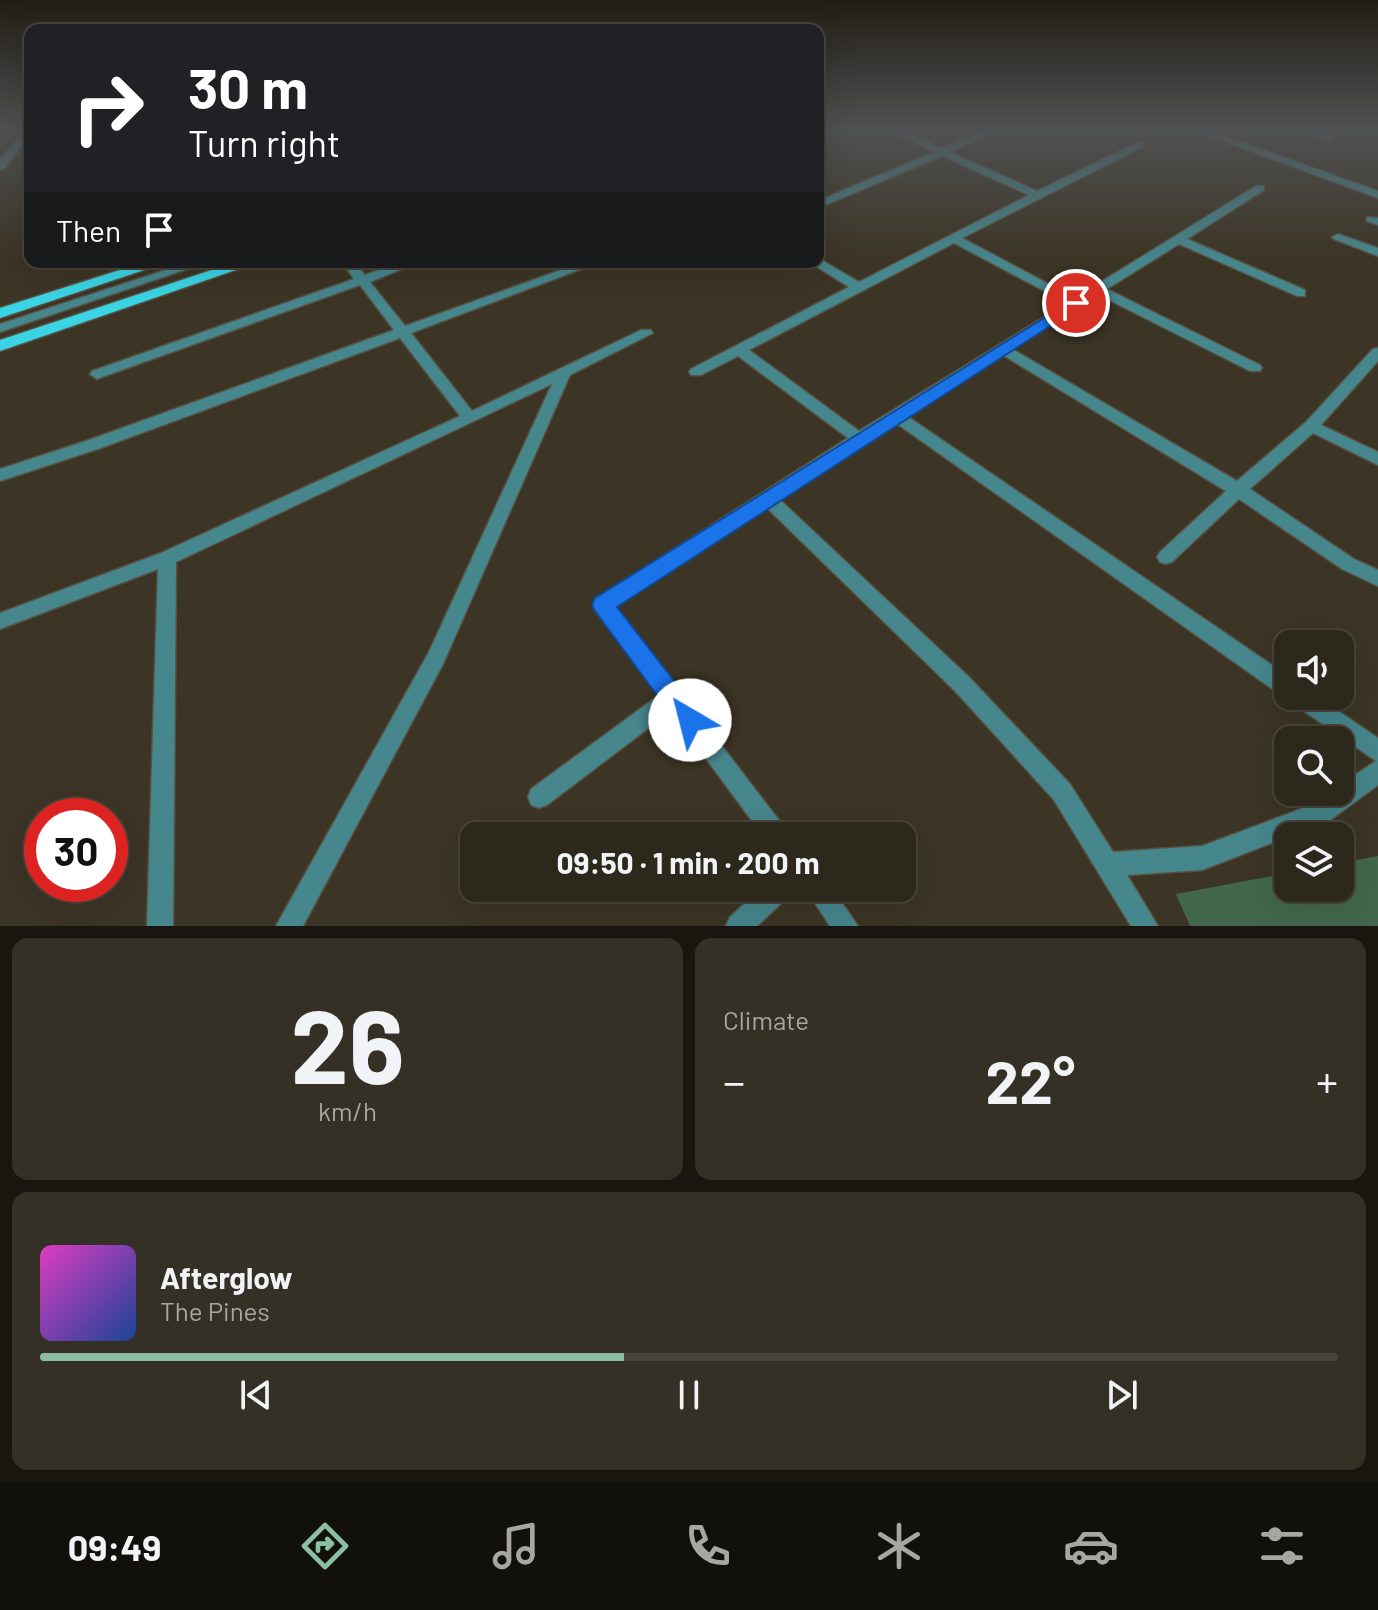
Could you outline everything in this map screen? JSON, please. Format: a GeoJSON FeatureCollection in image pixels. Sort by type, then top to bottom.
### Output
{"type":"FeatureCollection","features":[{"type":"Feature","properties":{"kind":"main road"},"geometry":{"type":"LineString","coordinates":[[0,313],[141,268]]}},
{"type":"Feature","properties":{"kind":"main road"},"geometry":{"type":"LineString","coordinates":[[0,346],[233,268]]}},
{"type":"Feature","properties":{"kind":"street"},"geometry":{"type":"LineString","coordinates":[[824,202],[895,172]]}},
{"type":"Feature","properties":{"kind":"street"},"geometry":{"type":"LineString","coordinates":[[987,172],[1037,195]]}},
{"type":"Feature","properties":{"kind":"street"},"geometry":{"type":"LineString","coordinates":[[696,372],[1083,172]]}},
{"type":"Feature","properties":{"kind":"street"},"geometry":{"type":"LineString","coordinates":[[1314,172],[1378,195]]}},
{"type":"Feature","properties":{"kind":"street"},"geometry":{"type":"LineString","coordinates":[[767,822],[603,605],[766,497],[1260,188]]}},
{"type":"Feature","properties":{"kind":"street"},"geometry":{"type":"LineString","coordinates":[[1338,237],[1378,252]]}},
{"type":"Feature","properties":{"kind":"street"},"geometry":{"type":"LineString","coordinates":[[953,238],[1076,303]]}},
{"type":"Feature","properties":{"kind":"street"},"geometry":{"type":"LineString","coordinates":[[1177,239],[1301,293]]}},
{"type":"Feature","properties":{"kind":"street"},"geometry":{"type":"LineString","coordinates":[[824,266],[859,288]]}},
{"type":"Feature","properties":{"kind":"street"},"geometry":{"type":"LineString","coordinates":[[0,328],[184,268]]}},
{"type":"Feature","properties":{"kind":"street"},"geometry":{"type":"LineString","coordinates":[[354,268],[470,418]]}},
{"type":"Feature","properties":{"kind":"street"},"geometry":{"type":"LineString","coordinates":[[97,374],[396,268]]}},
{"type":"Feature","properties":{"kind":"street"},"geometry":{"type":"LineString","coordinates":[[0,475],[92,445],[577,268]]}},
{"type":"Feature","properties":{"kind":"street"},"geometry":{"type":"LineString","coordinates":[[1097,289],[1255,368]]}},
{"type":"Feature","properties":{"kind":"street"},"geometry":{"type":"LineString","coordinates":[[0,621],[167,558],[646,333]]}},
{"type":"Feature","properties":{"kind":"street"},"geometry":{"type":"LineString","coordinates":[[1002,349],[1238,490],[1348,564],[1378,578]]}},
{"type":"Feature","properties":{"kind":"street"},"geometry":{"type":"LineString","coordinates":[[739,350],[859,439]]}},
{"type":"Feature","properties":{"kind":"street"},"geometry":{"type":"LineString","coordinates":[[1166,557],[1311,426],[1378,352]]}},
{"type":"Feature","properties":{"kind":"street"},"geometry":{"type":"LineString","coordinates":[[289,926],[436,658],[564,373]]}},
{"type":"Feature","properties":{"kind":"street"},"geometry":{"type":"LineString","coordinates":[[896,416],[1274,678]]}},
{"type":"Feature","properties":{"kind":"street"},"geometry":{"type":"LineString","coordinates":[[1311,426],[1378,459]]}},
{"type":"Feature","properties":{"kind":"street"},"geometry":{"type":"LineString","coordinates":[[766,497],[962,684],[1062,792],[1145,926]]}},
{"type":"Feature","properties":{"kind":"street"},"geometry":{"type":"LineString","coordinates":[[160,926],[167,558]]}},
{"type":"Feature","properties":{"kind":"street"},"geometry":{"type":"LineString","coordinates":[[539,797],[673,697]]}},
{"type":"Feature","properties":{"kind":"street"},"geometry":{"type":"LineString","coordinates":[[1319,710],[1378,751]]}},
{"type":"Feature","properties":{"kind":"street"},"geometry":{"type":"LineString","coordinates":[[1107,864],[1202,858],[1321,813],[1378,771]]}},
{"type":"Feature","properties":{"kind":"street"},"geometry":{"type":"LineString","coordinates":[[739,926],[764,902]]}},
{"type":"Feature","properties":{"kind":"street"},"geometry":{"type":"LineString","coordinates":[[827,902],[845,926]]}},
{"type":"Feature","properties":{"kind":"green space"},"geometry":{"type":"Polygon","coordinates":[[[1378,856],[1378,926],[1190,926],[1176,894],[1274,876],[1274,902],[1354,902],[1354,860],[1378,856]]]}},
{"type":"Feature","properties":{"kind":"route"},"geometry":{"type":"LineString","coordinates":[[690,720],[603,605],[766,497],[1076,303]]}}]}
